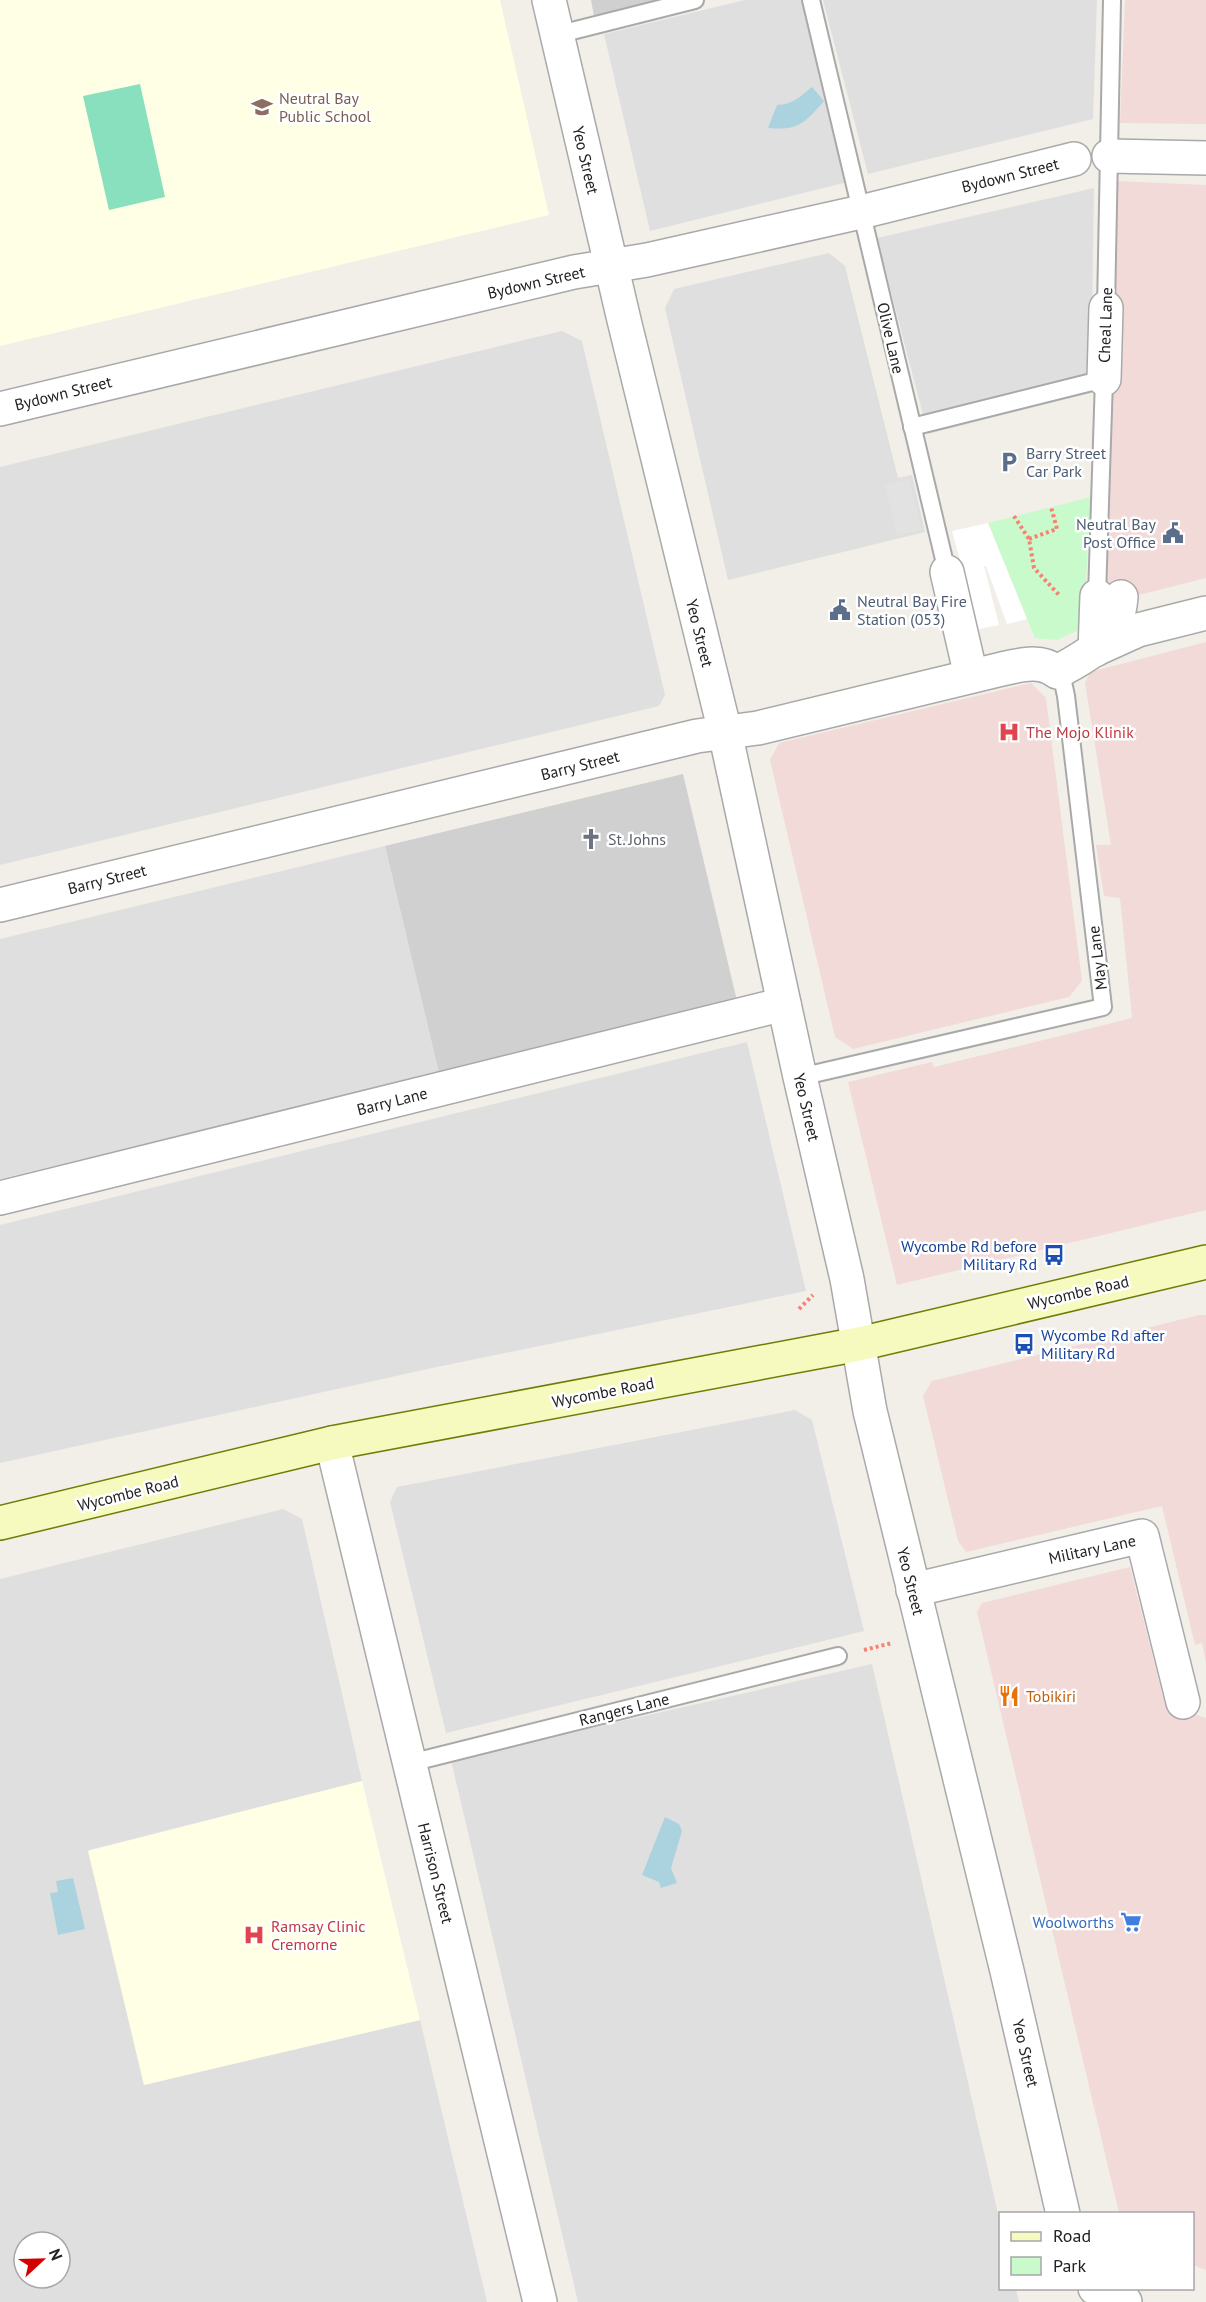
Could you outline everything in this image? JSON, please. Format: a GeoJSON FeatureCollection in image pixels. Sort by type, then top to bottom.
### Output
{"type":"FeatureCollection","features":[{"type":"Feature","properties":{"kind":"street","name":"Yeo Street"},"geometry":{"type":"LineString","coordinates":[[549,0],[611,266],[725,732],[847,1280],[870,1411],[1007,1971],[1063,2212]]}},
{"type":"Feature","properties":{"kind":"street"},"geometry":{"type":"LineString","coordinates":[[1109,156],[1206,158]]}},
{"type":"Feature","properties":{"kind":"street","name":"Bydown Street"},"geometry":{"type":"LineString","coordinates":[[0,409],[563,275],[631,264],[861,212],[1074,159]]}},
{"type":"Feature","properties":{"kind":"street","name":"Cheal Lane"},"geometry":{"type":"LineString","coordinates":[[1104,379],[1106,308]]}},
{"type":"Feature","properties":{"kind":"street","name":"Olive Lane"},"geometry":{"type":"LineString","coordinates":[[947,572],[971,675]]}},
{"type":"Feature","properties":{"kind":"street","name":"Cheal Lane"},"geometry":{"type":"LineString","coordinates":[[1095,650],[1109,596]]}},
{"type":"Feature","properties":{"kind":"street"},"geometry":{"type":"LineString","coordinates":[[1057,672],[1095,650],[1138,630],[1206,613]]}},
{"type":"Feature","properties":{"kind":"street","name":"Barry Street"},"geometry":{"type":"LineString","coordinates":[[0,905],[697,736],[758,728],[971,675],[1033,664],[1045,665],[1057,672]]}},
{"type":"Feature","properties":{"kind":"street","name":"Barry Lane"},"geometry":{"type":"LineString","coordinates":[[0,1198],[784,1004]]}},
{"type":"Feature","properties":{"kind":"street","name":"Wycombe Road"},"geometry":{"type":"LineString","coordinates":[[0,1523],[332,1443],[859,1344],[1206,1262]]}},
{"type":"Feature","properties":{"kind":"street","name":"Harrison Street"},"geometry":{"type":"LineString","coordinates":[[332,1443],[540,2302]]}},
{"type":"Feature","properties":{"kind":"street","name":"Military Lane"},"geometry":{"type":"LineString","coordinates":[[913,1590],[1142,1536],[1183,1702]]}},
{"type":"Feature","properties":{"kind":"street"},"geometry":{"type":"LineString","coordinates":[[1097,2290],[1125,2302]]}},
{"type":"Feature","properties":{"kind":"lane"},"geometry":{"type":"LineString","coordinates":[[556,35],[695,0]]}},
{"type":"Feature","properties":{"kind":"lane","name":"Olive Lane"},"geometry":{"type":"LineString","coordinates":[[812,0],[947,572]]}},
{"type":"Feature","properties":{"kind":"lane","name":"Cheal Lane"},"geometry":{"type":"LineString","coordinates":[[1106,308],[1112,0]]}},
{"type":"Feature","properties":{"kind":"lane"},"geometry":{"type":"LineString","coordinates":[[912,427],[1104,379]]}},
{"type":"Feature","properties":{"kind":"lane","name":"Cheal Lane"},"geometry":{"type":"LineString","coordinates":[[1104,379],[1109,596]]}},
{"type":"Feature","properties":{"kind":"lane","name":"May Lane"},"geometry":{"type":"LineString","coordinates":[[800,1077],[1103,1007],[1066,696],[1063,682],[1057,672]]}},
{"type":"Feature","properties":{"kind":"lane","name":"Rangers Lane"},"geometry":{"type":"LineString","coordinates":[[410,1763],[838,1656]]}},
{"type":"Feature","properties":{"kind":"path"},"geometry":{"type":"LineString","coordinates":[[1029,539],[1057,529],[1051,507]]}},
{"type":"Feature","properties":{"kind":"path"},"geometry":{"type":"LineString","coordinates":[[1014,516],[1029,539],[1034,568],[1064,600]]}},
{"type":"Feature","properties":{"kind":"path"},"geometry":{"type":"LineString","coordinates":[[799,1309],[813,1294]]}},
{"type":"Feature","properties":{"kind":"path"},"geometry":{"type":"LineString","coordinates":[[838,1656],[924,1636]]}},
{"type":"Feature","properties":{"kind":"shaded area","name":"Neutral Bay Public School"},"geometry":{"type":"Polygon","coordinates":[[[0,0],[500,0],[549,215],[0,346],[0,0]]]}},
{"type":"Feature","properties":{"kind":"shaded area"},"geometry":{"type":"Polygon","coordinates":[[[591,0],[660,0],[594,16],[591,0]]]}},
{"type":"Feature","properties":{"kind":"shaded area"},"geometry":{"type":"Polygon","coordinates":[[[745,0],[801,0],[848,182],[650,231],[604,34],[745,0]]]}},
{"type":"Feature","properties":{"kind":"shaded area"},"geometry":{"type":"Polygon","coordinates":[[[823,0],[1097,0],[1093,119],[868,174],[823,0]]]}},
{"type":"Feature","properties":{"kind":"shaded area"},"geometry":{"type":"Polygon","coordinates":[[[1125,0],[1206,0],[1206,124],[1120,123],[1125,0]]]}},
{"type":"Feature","properties":{"kind":"shaded area"},"geometry":{"type":"Polygon","coordinates":[[[1117,181],[1206,185],[1206,578],[1103,604],[1117,181]]]}},
{"type":"Feature","properties":{"kind":"shaded area"},"geometry":{"type":"Polygon","coordinates":[[[1094,188],[1091,393],[928,434],[877,238],[1094,188]]]}},
{"type":"Feature","properties":{"kind":"shaded area"},"geometry":{"type":"Polygon","coordinates":[[[829,253],[845,266],[898,478],[912,475],[925,532],[728,580],[665,308],[674,289],[829,253]]]}},
{"type":"Feature","properties":{"kind":"shaded area"},"geometry":{"type":"Polygon","coordinates":[[[562,331],[582,341],[665,695],[659,706],[0,865],[0,467],[562,331]]]}},
{"type":"Feature","properties":{"kind":"shaded area"},"geometry":{"type":"Polygon","coordinates":[[[909,479],[922,530],[897,536],[885,485],[909,479]]]}},
{"type":"Feature","properties":{"kind":"shaded area"},"geometry":{"type":"Polygon","coordinates":[[[1206,642],[1206,1210],[897,1285],[848,1082],[932,1062],[934,1067],[1132,1018],[1120,898],[1104,896],[1096,845],[1111,845],[1085,683],[1090,672],[1206,642]]]}},
{"type":"Feature","properties":{"kind":"shaded area"},"geometry":{"type":"Polygon","coordinates":[[[1031,683],[1046,698],[1082,981],[1069,997],[853,1049],[835,1037],[770,760],[779,743],[1031,683]]]}},
{"type":"Feature","properties":{"kind":"shaded area"},"geometry":{"type":"Polygon","coordinates":[[[683,774],[737,1001],[439,1073],[385,846],[683,774]]]}},
{"type":"Feature","properties":{"kind":"shaded area"},"geometry":{"type":"Polygon","coordinates":[[[385,846],[439,1073],[0,1179],[0,939],[385,846]]]}},
{"type":"Feature","properties":{"kind":"shaded area"},"geometry":{"type":"Polygon","coordinates":[[[747,1042],[806,1291],[437,1367],[0,1463],[0,1225],[747,1042]]]}},
{"type":"Feature","properties":{"kind":"shaded area"},"geometry":{"type":"Polygon","coordinates":[[[1206,1315],[1206,1663],[1202,1643],[1195,1645],[1162,1506],[966,1552],[958,1541],[923,1396],[932,1381],[1206,1315]]]}},
{"type":"Feature","properties":{"kind":"shaded area"},"geometry":{"type":"Polygon","coordinates":[[[795,1410],[812,1420],[864,1631],[446,1733],[390,1502],[397,1487],[795,1410]]]}},
{"type":"Feature","properties":{"kind":"shaded area"},"geometry":{"type":"Polygon","coordinates":[[[283,1509],[302,1519],[362,1781],[89,1850],[144,2085],[420,2020],[487,2302],[0,2302],[0,1579],[283,1509]]]}},
{"type":"Feature","properties":{"kind":"shaded area"},"geometry":{"type":"Polygon","coordinates":[[[1130,1567],[1165,1705],[1206,1718],[1206,2270],[1194,2265],[1194,2212],[1119,2212],[977,1612],[982,1603],[1130,1567]]]}},
{"type":"Feature","properties":{"kind":"shaded area"},"geometry":{"type":"Polygon","coordinates":[[[872,1664],[999,2218],[999,2290],[1016,2290],[1019,2302],[578,2302],[451,1760],[872,1664]]]}},
{"type":"Feature","properties":{"kind":"shaded area","name":"Ramsay Clinic Cremorne"},"geometry":{"type":"Polygon","coordinates":[[[362,1781],[420,2020],[144,2085],[88,1851],[362,1781]]]}},
{"type":"Feature","properties":{"kind":"green space"},"geometry":{"type":"Polygon","coordinates":[[[140,84],[165,197],[109,210],[83,96],[140,84]]]}},
{"type":"Feature","properties":{"kind":"green space"},"geometry":{"type":"Polygon","coordinates":[[[1091,497],[1083,628],[1057,640],[1035,638],[988,523],[1091,497]]]}},
{"type":"Feature","properties":{"kind":"water"},"geometry":{"type":"Polygon","coordinates":[[[812,87],[824,101],[806,120],[794,127],[768,128],[777,105],[792,102],[812,87]]]}},
{"type":"Feature","properties":{"kind":"water"},"geometry":{"type":"Polygon","coordinates":[[[665,1817],[679,1824],[682,1831],[671,1868],[677,1883],[661,1888],[659,1882],[642,1875],[665,1817]]]}},
{"type":"Feature","properties":{"kind":"water"},"geometry":{"type":"Polygon","coordinates":[[[73,1878],[85,1929],[58,1935],[50,1893],[58,1892],[56,1881],[73,1878]]]}},
{"type":"Feature","properties":{"kind":"pier"},"geometry":{"type":"Polygon","coordinates":[[[988,523],[1027,619],[1007,624],[986,566],[984,566],[999,625],[979,629],[952,531],[988,523]]]}},
{"type":"Feature","properties":{"kind":"place","name":"Neutral Bay Public School"},"geometry":{"type":"Point","coordinates":[262,107]}},
{"type":"Feature","properties":{"kind":"place","name":"Barry Street Car Park"},"geometry":{"type":"Point","coordinates":[1009,462]}},
{"type":"Feature","properties":{"kind":"place","name":"Neutral Bay Post Office"},"geometry":{"type":"Point","coordinates":[1173,533]}},
{"type":"Feature","properties":{"kind":"place","name":"Neutral Bay Fire Station (053)"},"geometry":{"type":"Point","coordinates":[840,610]}},
{"type":"Feature","properties":{"kind":"place","name":"The Mojo Klinik"},"geometry":{"type":"Point","coordinates":[1009,732]}},
{"type":"Feature","properties":{"kind":"place","name":"St. Johns"},"geometry":{"type":"Point","coordinates":[591,839]}},
{"type":"Feature","properties":{"kind":"place","name":"Wycombe Rd before Military Rd"},"geometry":{"type":"Point","coordinates":[1054,1255]}},
{"type":"Feature","properties":{"kind":"place","name":"Wycombe Rd after Military Rd"},"geometry":{"type":"Point","coordinates":[1024,1344]}},
{"type":"Feature","properties":{"kind":"place","name":"Tobikiri"},"geometry":{"type":"Point","coordinates":[1009,1696]}},
{"type":"Feature","properties":{"kind":"place","name":"Woolworths"},"geometry":{"type":"Point","coordinates":[1131,1922]}},
{"type":"Feature","properties":{"kind":"place","name":"Ramsay Clinic Cremorne"},"geometry":{"type":"Point","coordinates":[254,1935]}}]}
